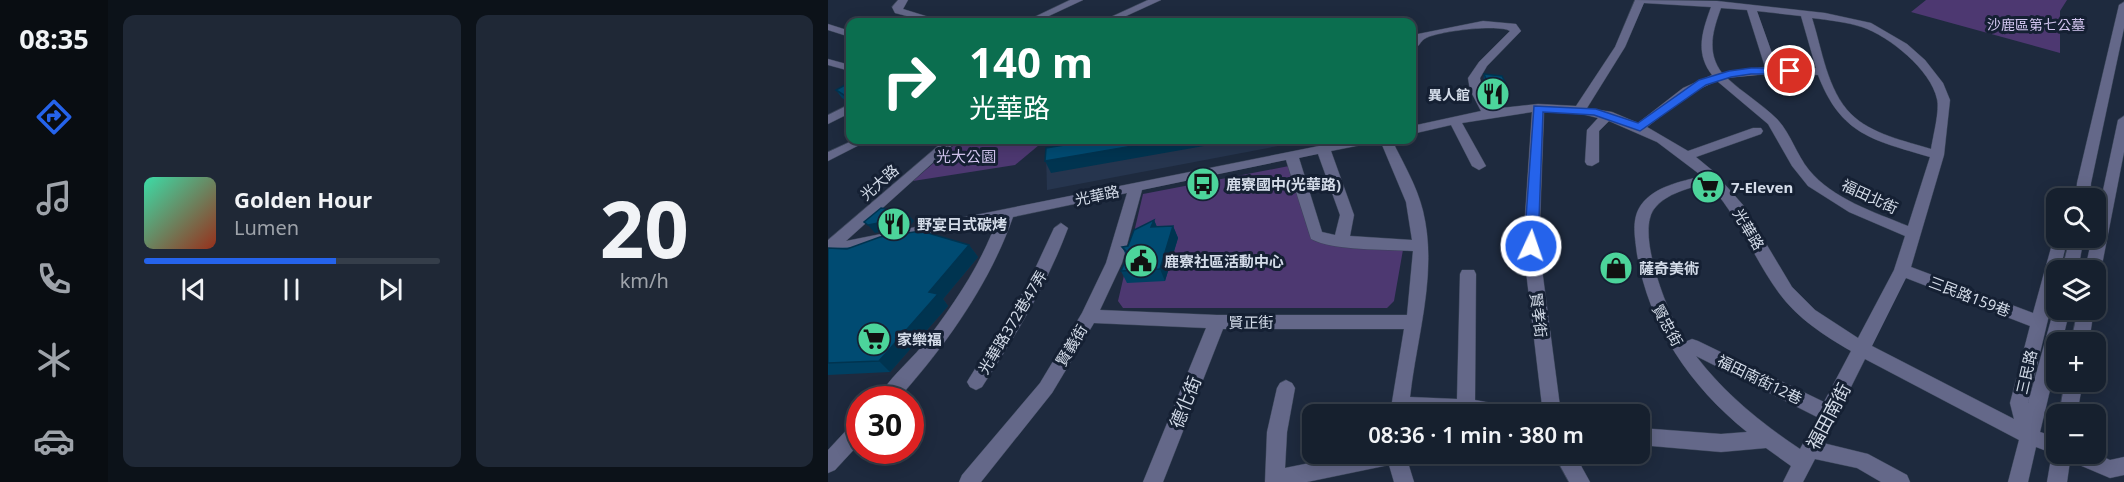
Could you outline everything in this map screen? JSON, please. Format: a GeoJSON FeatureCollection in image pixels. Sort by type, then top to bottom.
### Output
{"type":"FeatureCollection","features":[{"type":"Feature","properties":{"kind":"street"},"geometry":{"type":"LineString","coordinates":[[903,0],[897,7],[898,11],[925,18]]}},
{"type":"Feature","properties":{"kind":"street"},"geometry":{"type":"LineString","coordinates":[[1038,18],[1078,0]]}},
{"type":"Feature","properties":{"kind":"street"},"geometry":{"type":"LineString","coordinates":[[1114,18],[1156,0]]}},
{"type":"Feature","properties":{"kind":"street","name":"福田北街"},"geometry":{"type":"LineString","coordinates":[[1580,111],[1620,47],[1637,3],[1642,0],[1717,4],[1806,14],[1867,25],[1903,46],[1921,62],[1937,83],[1944,100],[1937,155],[1902,270],[1863,350]]}},
{"type":"Feature","properties":{"kind":"street","name":"福田北街"},"geometry":{"type":"LineString","coordinates":[[1717,4],[1706,45],[1709,58],[1719,77],[1773,123],[1784,135],[1803,172],[1829,195],[1866,214],[1914,234]]}},
{"type":"Feature","properties":{"kind":"street"},"geometry":{"type":"LineString","coordinates":[[2084,188],[2124,4]]}},
{"type":"Feature","properties":{"kind":"street"},"geometry":{"type":"LineString","coordinates":[[1751,7],[1772,70]]}},
{"type":"Feature","properties":{"kind":"street"},"geometry":{"type":"LineString","coordinates":[[1806,14],[1824,72],[1841,112],[1860,126],[1882,137],[1937,155]]}},
{"type":"Feature","properties":{"kind":"street"},"geometry":{"type":"LineString","coordinates":[[1416,43],[1422,36],[1483,24],[1512,26],[1516,31],[1483,64],[1474,78],[1476,90],[1489,115]]}},
{"type":"Feature","properties":{"kind":"street"},"geometry":{"type":"LineString","coordinates":[[828,27],[846,33]]}},
{"type":"Feature","properties":{"kind":"street"},"geometry":{"type":"LineString","coordinates":[[828,62],[846,67]]}},
{"type":"Feature","properties":{"kind":"street"},"geometry":{"type":"LineString","coordinates":[[1640,127],[1683,94],[1703,82],[1719,77],[1772,70],[1824,72]]}},
{"type":"Feature","properties":{"kind":"street","name":"光華路"},"geometry":{"type":"LineString","coordinates":[[1416,129],[1538,108],[1608,115],[1640,127],[1686,156],[1710,178],[1754,232],[1774,274],[1796,302],[1826,327],[1863,350],[2029,436],[2046,442]]}},
{"type":"Feature","properties":{"kind":"street","name":"賢孝街"},"geometry":{"type":"LineString","coordinates":[[1538,108],[1531,246],[1551,404]]}},
{"type":"Feature","properties":{"kind":"street"},"geometry":{"type":"LineString","coordinates":[[828,120],[846,110]]}},
{"type":"Feature","properties":{"kind":"street"},"geometry":{"type":"LineString","coordinates":[[2095,260],[2124,120],[2099,113]]}},
{"type":"Feature","properties":{"kind":"street"},"geometry":{"type":"LineString","coordinates":[[1592,162],[1593,130],[1608,115]]}},
{"type":"Feature","properties":{"kind":"street"},"geometry":{"type":"LineString","coordinates":[[1455,122],[1479,166]]}},
{"type":"Feature","properties":{"kind":"street"},"geometry":{"type":"LineString","coordinates":[[1686,156],[1757,131]]}},
{"type":"Feature","properties":{"kind":"street"},"geometry":{"type":"LineString","coordinates":[[828,157],[855,144]]}},
{"type":"Feature","properties":{"kind":"street","name":"光大路"},"geometry":{"type":"LineString","coordinates":[[828,249],[947,144]]}},
{"type":"Feature","properties":{"kind":"street","name":"光華路"},"geometry":{"type":"LineString","coordinates":[[828,249],[1344,144]]}},
{"type":"Feature","properties":{"kind":"street"},"geometry":{"type":"LineString","coordinates":[[1388,144],[1408,186],[1416,213],[1421,246],[1414,322],[1401,404]]}},
{"type":"Feature","properties":{"kind":"street"},"geometry":{"type":"LineString","coordinates":[[1323,148],[1347,215],[1341,241]]}},
{"type":"Feature","properties":{"kind":"street"},"geometry":{"type":"LineString","coordinates":[[1291,155],[1316,236],[1341,241],[1421,246]]}},
{"type":"Feature","properties":{"kind":"street","name":"賢忠街"},"geometry":{"type":"LineString","coordinates":[[1710,178],[1661,194],[1645,210],[1642,228],[1650,290],[1659,314],[1672,338],[1718,394],[1767,439],[1807,456]]}},
{"type":"Feature","properties":{"kind":"street"},"geometry":{"type":"LineString","coordinates":[[2082,188],[2084,183]]}},
{"type":"Feature","properties":{"kind":"street","name":"賢義街"},"geometry":{"type":"LineString","coordinates":[[969,482],[1046,388],[1089,316],[1113,263],[1136,187]]}},
{"type":"Feature","properties":{"kind":"street"},"geometry":{"type":"LineString","coordinates":[[899,386],[973,286],[989,257],[1007,213]]}},
{"type":"Feature","properties":{"kind":"street","name":"光華路372巷47弄"},"geometry":{"type":"LineString","coordinates":[[976,382],[1034,292],[1061,228]]}},
{"type":"Feature","properties":{"kind":"street","name":"三民路"},"geometry":{"type":"LineString","coordinates":[[2029,436],[2019,403],[2058,248]]}},
{"type":"Feature","properties":{"kind":"street","name":"三民路159巷"},"geometry":{"type":"LineString","coordinates":[[1902,270],[2038,322]]}},
{"type":"Feature","properties":{"kind":"street"},"geometry":{"type":"LineString","coordinates":[[1466,404],[1468,274]]}},
{"type":"Feature","properties":{"kind":"street","name":"賢正街"},"geometry":{"type":"LineString","coordinates":[[1089,316],[1217,322],[1414,322]]}},
{"type":"Feature","properties":{"kind":"street","name":"三民路"},"geometry":{"type":"LineString","coordinates":[[2019,482],[2059,320]]}},
{"type":"Feature","properties":{"kind":"street","name":"德化街"},"geometry":{"type":"LineString","coordinates":[[1153,482],[1217,322]]}},
{"type":"Feature","properties":{"kind":"street","name":"福田南街12巷"},"geometry":{"type":"LineString","coordinates":[[1692,346],[1777,386],[1829,414]]}},
{"type":"Feature","properties":{"kind":"street","name":"福田南街"},"geometry":{"type":"LineString","coordinates":[[1793,482],[1863,350]]}},
{"type":"Feature","properties":{"kind":"street"},"geometry":{"type":"LineString","coordinates":[[1286,388],[1277,432],[1275,481],[1351,464]]}},
{"type":"Feature","properties":{"kind":"street"},"geometry":{"type":"LineString","coordinates":[[1650,437],[1721,443],[1767,439]]}},
{"type":"Feature","properties":{"kind":"street"},"geometry":{"type":"LineString","coordinates":[[828,464],[846,444]]}},
{"type":"Feature","properties":{"kind":"street"},"geometry":{"type":"LineString","coordinates":[[1807,456],[1861,460],[1900,482]]}},
{"type":"Feature","properties":{"kind":"street"},"geometry":{"type":"LineString","coordinates":[[1398,464],[1404,482]]}},
{"type":"Feature","properties":{"kind":"street"},"geometry":{"type":"LineString","coordinates":[[1569,464],[1580,482]]}},
{"type":"Feature","properties":{"kind":"street"},"geometry":{"type":"LineString","coordinates":[[2057,482],[2060,464]]}},
{"type":"Feature","properties":{"kind":"street"},"geometry":{"type":"LineString","coordinates":[[2097,464],[2110,470],[2124,466]]}},
{"type":"Feature","properties":{"kind":"shaded area"},"geometry":{"type":"Polygon","coordinates":[[[1056,144],[1288,144],[1047,190],[1046,153],[1056,144]]]}},
{"type":"Feature","properties":{"kind":"green space","name":"沙鹿區第七公墓"},"geometry":{"type":"Polygon","coordinates":[[[1926,0],[2067,0],[2060,11],[2060,53],[1911,12],[1926,0]]]}},
{"type":"Feature","properties":{"kind":"green space","name":"光大公園"},"geometry":{"type":"Polygon","coordinates":[[[955,144],[1040,144],[1015,165],[913,181],[955,144]]]}},
{"type":"Feature","properties":{"kind":"green space"},"geometry":{"type":"Polygon","coordinates":[[[1289,166],[1307,225],[1330,238],[1404,244],[1394,301],[1387,308],[1123,308],[1118,301],[1143,194],[1289,166]]]}},
{"type":"Feature","properties":{"kind":"building"},"geometry":{"type":"Polygon","coordinates":[[[1484,74],[1502,76],[1508,88],[1491,91],[1484,74]]]}},
{"type":"Feature","properties":{"kind":"building"},"geometry":{"type":"Polygon","coordinates":[[[846,85],[846,96],[836,90],[846,85]]]}},
{"type":"Feature","properties":{"kind":"building"},"geometry":{"type":"Polygon","coordinates":[[[1070,144],[1145,144],[1045,161],[1046,148],[1070,144]]]}},
{"type":"Feature","properties":{"kind":"building"},"geometry":{"type":"Polygon","coordinates":[[[881,208],[907,213],[904,218],[868,225],[864,222],[881,208]]]}},
{"type":"Feature","properties":{"kind":"building"},"geometry":{"type":"Polygon","coordinates":[[[1154,220],[1151,227],[1173,226],[1160,269],[1121,271],[1125,262],[1138,263],[1122,247],[1128,246],[1134,230],[1154,220]]]}},
{"type":"Feature","properties":{"kind":"building","name":"家樂福"},"geometry":{"type":"Polygon","coordinates":[[[921,231],[969,245],[929,292],[938,294],[879,361],[828,363],[828,248],[847,249],[880,237],[921,231]]]}},
{"type":"Feature","properties":{"kind":"place","name":"異人館"},"geometry":{"type":"Point","coordinates":[1493,94]}},
{"type":"Feature","properties":{"kind":"place","name":"鹿寮國中(光華路)"},"geometry":{"type":"Point","coordinates":[1203,184]}},
{"type":"Feature","properties":{"kind":"place","name":"7-Eleven"},"geometry":{"type":"Point","coordinates":[1708,187]}},
{"type":"Feature","properties":{"kind":"place","name":"野宴日式碳烤"},"geometry":{"type":"Point","coordinates":[894,224]}},
{"type":"Feature","properties":{"kind":"place","name":"鹿寮社區活動中心"},"geometry":{"type":"Point","coordinates":[1141,261]}},
{"type":"Feature","properties":{"kind":"place","name":"薩奇美術"},"geometry":{"type":"Point","coordinates":[1616,268]}},
{"type":"Feature","properties":{"kind":"place","name":"家樂福"},"geometry":{"type":"Point","coordinates":[874,339]}},
{"type":"Feature","properties":{"kind":"route"},"geometry":{"type":"LineString","coordinates":[[1531,246],[1538,108],[1596,112],[1640,127],[1683,94],[1703,82],[1729,74],[1751,71],[1790,71]]}}]}
